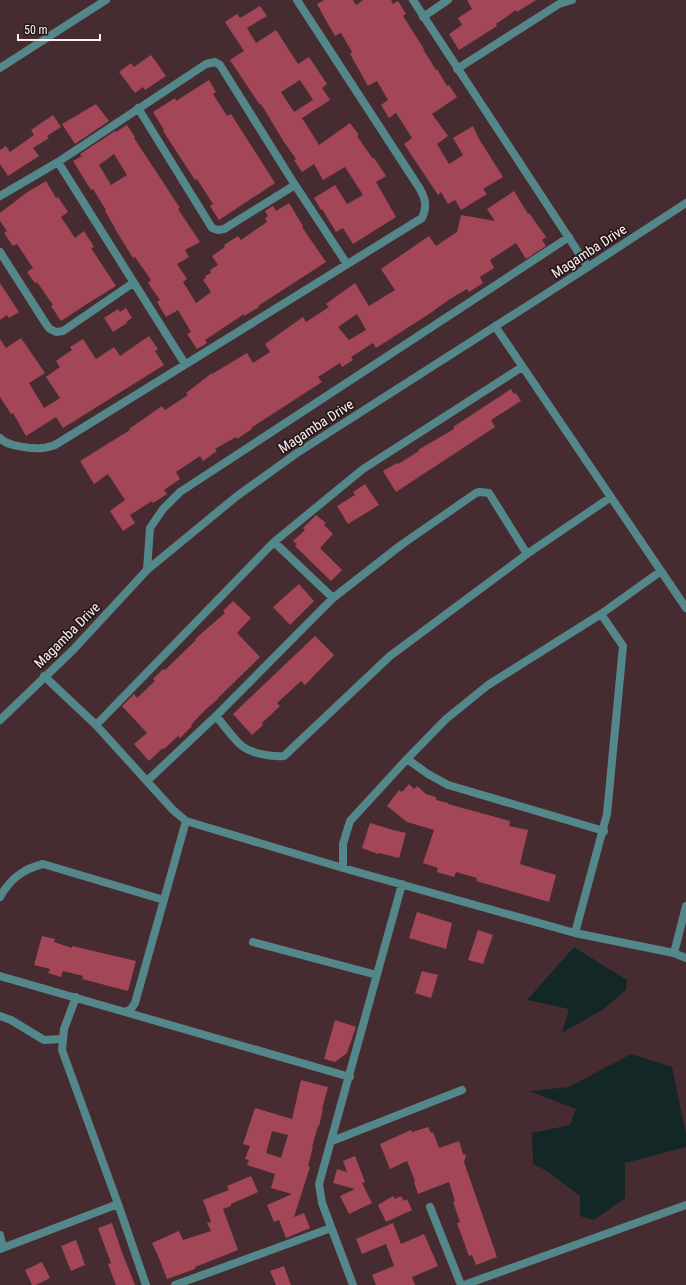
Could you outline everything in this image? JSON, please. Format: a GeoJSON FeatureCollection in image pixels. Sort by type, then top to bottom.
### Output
{"type":"FeatureCollection","features":[{"type":"Feature","properties":{"kind":"street"},"geometry":{"type":"LineString","coordinates":[[0,68],[106,0]]}},
{"type":"Feature","properties":{"kind":"street"},"geometry":{"type":"LineString","coordinates":[[0,438],[16,446],[30,448],[42,448],[55,445],[422,218],[426,210],[425,198],[297,0]]}},
{"type":"Feature","properties":{"kind":"street"},"geometry":{"type":"LineString","coordinates":[[413,0],[588,268]]}},
{"type":"Feature","properties":{"kind":"street"},"geometry":{"type":"LineString","coordinates":[[423,17],[448,0]]}},
{"type":"Feature","properties":{"kind":"street"},"geometry":{"type":"LineString","coordinates":[[457,69],[559,4],[572,0]]}},
{"type":"Feature","properties":{"kind":"street"},"geometry":{"type":"LineString","coordinates":[[0,196],[58,162],[206,64],[215,62],[218,63],[347,264]]}},
{"type":"Feature","properties":{"kind":"street"},"geometry":{"type":"LineString","coordinates":[[138,108],[212,228],[218,230],[224,229],[295,185]]}},
{"type":"Feature","properties":{"kind":"street"},"geometry":{"type":"LineString","coordinates":[[58,162],[133,284],[185,364]]}},
{"type":"Feature","properties":{"kind":"street","name":"Magamba Drive"},"geometry":{"type":"LineString","coordinates":[[0,720],[44,676],[73,650],[147,570],[237,496],[297,453],[588,268],[686,203]]}},
{"type":"Feature","properties":{"kind":"street"},"geometry":{"type":"LineString","coordinates":[[147,570],[150,528],[163,509],[180,492],[569,237]]}},
{"type":"Feature","properties":{"kind":"street"},"geometry":{"type":"LineString","coordinates":[[0,252],[46,324],[50,329],[56,332],[63,331],[133,284]]}},
{"type":"Feature","properties":{"kind":"street"},"geometry":{"type":"LineString","coordinates":[[495,326],[686,608]]}},
{"type":"Feature","properties":{"kind":"street"},"geometry":{"type":"LineString","coordinates":[[96,725],[274,542],[363,469],[522,367]]}},
{"type":"Feature","properties":{"kind":"street"},"geometry":{"type":"LineString","coordinates":[[147,781],[216,716],[333,598],[401,545],[472,495],[480,492],[489,493],[527,554]]}},
{"type":"Feature","properties":{"kind":"street"},"geometry":{"type":"LineString","coordinates":[[216,716],[243,747],[264,755],[284,756],[390,656],[527,554],[611,497]]}},
{"type":"Feature","properties":{"kind":"street"},"geometry":{"type":"LineString","coordinates":[[274,542],[333,598]]}},
{"type":"Feature","properties":{"kind":"street"},"geometry":{"type":"LineString","coordinates":[[343,868],[344,844],[350,821],[446,719],[488,685],[601,614],[661,571]]}},
{"type":"Feature","properties":{"kind":"street"},"geometry":{"type":"LineString","coordinates":[[575,933],[604,830],[607,814],[623,646],[601,614]]}},
{"type":"Feature","properties":{"kind":"street"},"geometry":{"type":"LineString","coordinates":[[44,676],[96,725],[173,810],[186,821],[343,868],[575,933],[674,954],[686,958]]}},
{"type":"Feature","properties":{"kind":"street"},"geometry":{"type":"LineString","coordinates":[[407,759],[428,774],[448,785],[604,830]]}},
{"type":"Feature","properties":{"kind":"street"},"geometry":{"type":"LineString","coordinates":[[125,1012],[135,1003],[186,821]]}},
{"type":"Feature","properties":{"kind":"street"},"geometry":{"type":"LineString","coordinates":[[0,897],[4,889],[21,872],[42,864],[164,900]]}},
{"type":"Feature","properties":{"kind":"street"},"geometry":{"type":"LineString","coordinates":[[353,1285],[322,1203],[320,1184],[402,884]]}},
{"type":"Feature","properties":{"kind":"street"},"geometry":{"type":"LineString","coordinates":[[674,954],[686,906]]}},
{"type":"Feature","properties":{"kind":"street"},"geometry":{"type":"LineString","coordinates":[[253,942],[377,975]]}},
{"type":"Feature","properties":{"kind":"street"},"geometry":{"type":"LineString","coordinates":[[0,976],[350,1077]]}},
{"type":"Feature","properties":{"kind":"street"},"geometry":{"type":"LineString","coordinates":[[76,997],[64,1029],[62,1050],[146,1285]]}},
{"type":"Feature","properties":{"kind":"street"},"geometry":{"type":"LineString","coordinates":[[0,1016],[10,1020],[44,1040],[62,1039]]}},
{"type":"Feature","properties":{"kind":"street"},"geometry":{"type":"LineString","coordinates":[[332,1141],[462,1090]]}},
{"type":"Feature","properties":{"kind":"street"},"geometry":{"type":"LineString","coordinates":[[0,1235],[2,1249],[118,1204]]}},
{"type":"Feature","properties":{"kind":"street"},"geometry":{"type":"LineString","coordinates":[[430,1207],[463,1285],[686,1205]]}},
{"type":"Feature","properties":{"kind":"street"},"geometry":{"type":"LineString","coordinates":[[175,1285],[331,1228]]}},
{"type":"Feature","properties":{"kind":"water"},"geometry":{"type":"Polygon","coordinates":[[[574,947],[627,980],[626,990],[602,1010],[562,1033],[569,1009],[527,1000],[574,947]]]}},
{"type":"Feature","properties":{"kind":"water"},"geometry":{"type":"Polygon","coordinates":[[[631,1054],[672,1067],[686,1134],[686,1147],[625,1163],[625,1198],[594,1220],[580,1216],[580,1196],[547,1171],[533,1164],[532,1133],[570,1125],[576,1109],[529,1091],[569,1087],[631,1054]]]}},
{"type":"Feature","properties":{"kind":"building"},"geometry":{"type":"Polygon","coordinates":[[[324,0],[353,0],[356,5],[363,0],[391,0],[393,4],[398,1],[406,14],[403,16],[423,49],[447,86],[449,85],[457,97],[432,114],[448,136],[437,144],[449,164],[463,155],[453,138],[473,126],[479,139],[503,177],[483,189],[487,194],[461,210],[455,200],[448,204],[441,192],[438,195],[404,144],[412,138],[396,113],[389,118],[381,105],[388,100],[377,81],[368,86],[350,54],[352,52],[341,33],[335,36],[317,4],[324,0]]]}},
{"type":"Feature","properties":{"kind":"building"},"geometry":{"type":"Polygon","coordinates":[[[467,0],[536,0],[517,12],[516,10],[496,24],[497,26],[459,50],[449,34],[462,25],[458,18],[472,9],[467,0]]]}},
{"type":"Feature","properties":{"kind":"building"},"geometry":{"type":"Polygon","coordinates":[[[260,6],[267,16],[247,28],[256,43],[276,30],[298,64],[309,57],[327,84],[322,88],[330,100],[302,118],[319,145],[350,123],[359,135],[357,136],[386,176],[376,182],[396,217],[353,244],[343,228],[336,232],[314,198],[335,185],[347,204],[363,195],[345,167],[323,180],[314,164],[302,172],[294,160],[296,159],[261,104],[260,105],[230,60],[244,51],[225,22],[237,14],[240,18],[260,6]],[[300,80],[281,92],[294,112],[313,100],[300,80]]]}},
{"type":"Feature","properties":{"kind":"building"},"geometry":{"type":"Polygon","coordinates":[[[151,55],[166,76],[145,90],[143,87],[135,93],[119,72],[131,63],[134,67],[151,55]]]}},
{"type":"Feature","properties":{"kind":"building"},"geometry":{"type":"Polygon","coordinates":[[[209,80],[216,92],[213,94],[227,116],[231,114],[275,183],[219,220],[210,206],[213,204],[197,179],[195,180],[163,131],[164,130],[153,112],[175,98],[176,101],[209,80]]]}},
{"type":"Feature","properties":{"kind":"building"},"geometry":{"type":"Polygon","coordinates":[[[96,104],[109,121],[75,144],[62,124],[96,104]]]}},
{"type":"Feature","properties":{"kind":"building"},"geometry":{"type":"Polygon","coordinates":[[[53,115],[61,127],[47,136],[49,138],[33,148],[39,156],[8,176],[0,164],[0,150],[6,146],[10,152],[34,135],[31,130],[53,115]]]}},
{"type":"Feature","properties":{"kind":"building"},"geometry":{"type":"Polygon","coordinates":[[[127,125],[200,242],[185,250],[189,257],[177,264],[187,279],[183,282],[196,303],[211,292],[203,280],[206,278],[205,276],[211,273],[210,270],[218,265],[212,256],[225,247],[224,245],[238,236],[241,240],[267,222],[265,218],[268,216],[265,211],[273,206],[276,211],[289,203],[303,226],[302,227],[326,262],[258,306],[259,307],[244,316],[244,314],[205,340],[207,343],[197,349],[187,334],[191,332],[178,310],[166,317],[157,302],[160,300],[148,283],[151,280],[135,257],[133,258],[115,229],[105,211],[106,210],[93,189],[91,190],[73,161],[82,156],[80,154],[115,131],[116,132],[127,125]],[[114,154],[99,165],[111,185],[127,175],[114,154]]]}},
{"type":"Feature","properties":{"kind":"building"},"geometry":{"type":"Polygon","coordinates":[[[46,181],[56,198],[58,197],[68,212],[61,217],[75,238],[84,231],[94,247],[91,248],[116,286],[61,321],[51,306],[53,305],[37,282],[35,283],[27,272],[33,268],[17,244],[13,246],[4,233],[7,231],[0,221],[0,213],[26,193],[46,181]]]}},
{"type":"Feature","properties":{"kind":"building"},"geometry":{"type":"Polygon","coordinates":[[[514,191],[528,214],[529,213],[546,237],[542,240],[546,246],[526,259],[516,243],[490,260],[494,268],[480,277],[483,283],[469,292],[467,289],[450,299],[376,348],[373,343],[351,357],[353,360],[342,367],[340,363],[318,377],[322,382],[251,428],[252,429],[237,439],[236,437],[215,449],[217,451],[203,461],[200,456],[176,472],[180,479],[164,490],[167,494],[153,503],[152,501],[130,515],[135,523],[123,531],[110,511],[125,500],[108,474],[94,484],[80,461],[130,430],[129,429],[162,406],[165,410],[188,395],[186,393],[212,373],[247,353],[253,363],[270,352],[265,344],[303,317],[306,322],[329,307],[326,304],[355,283],[369,306],[395,290],[381,269],[429,236],[436,246],[457,232],[461,215],[495,221],[487,209],[514,191]],[[357,314],[338,327],[349,340],[366,330],[357,314]]]}},
{"type":"Feature","properties":{"kind":"building"},"geometry":{"type":"Polygon","coordinates":[[[0,283],[19,312],[9,318],[7,315],[0,320],[0,283]]]}},
{"type":"Feature","properties":{"kind":"building"},"geometry":{"type":"Polygon","coordinates":[[[126,308],[132,318],[113,332],[104,318],[118,309],[120,312],[126,308]]]}},
{"type":"Feature","properties":{"kind":"building"},"geometry":{"type":"Polygon","coordinates":[[[149,336],[158,349],[155,351],[164,365],[63,428],[56,417],[26,436],[13,413],[11,414],[0,397],[0,339],[6,348],[21,338],[45,373],[29,383],[44,408],[60,398],[46,377],[60,367],[56,361],[72,350],[70,347],[83,339],[96,359],[114,347],[120,356],[149,336]]]}},
{"type":"Feature","properties":{"kind":"building"},"geometry":{"type":"Polygon","coordinates":[[[511,389],[514,394],[516,393],[521,401],[491,420],[495,427],[396,492],[383,471],[397,463],[398,464],[419,451],[418,450],[454,429],[453,427],[511,389]]]}},
{"type":"Feature","properties":{"kind":"building"},"geometry":{"type":"Polygon","coordinates":[[[365,484],[379,505],[348,524],[337,506],[355,495],[353,492],[365,484]]]}},
{"type":"Feature","properties":{"kind":"building"},"geometry":{"type":"Polygon","coordinates":[[[316,515],[326,523],[324,525],[333,534],[320,548],[342,570],[331,581],[295,546],[297,544],[293,541],[305,530],[303,528],[316,515]]]}},
{"type":"Feature","properties":{"kind":"building"},"geometry":{"type":"Polygon","coordinates":[[[299,584],[314,601],[290,625],[273,607],[299,584]]]}},
{"type":"Feature","properties":{"kind":"building"},"geometry":{"type":"Polygon","coordinates":[[[233,601],[251,618],[237,633],[260,657],[206,709],[180,738],[178,736],[149,761],[134,744],[147,733],[122,706],[134,694],[137,698],[155,681],[153,679],[163,669],[165,670],[196,640],[195,639],[225,613],[223,611],[233,601]]]}},
{"type":"Feature","properties":{"kind":"building"},"geometry":{"type":"Polygon","coordinates":[[[315,636],[334,655],[305,685],[301,681],[277,703],[280,706],[252,735],[233,714],[315,636]]]}},
{"type":"Feature","properties":{"kind":"building"},"geometry":{"type":"Polygon","coordinates":[[[409,784],[414,789],[417,786],[426,794],[436,797],[436,800],[510,821],[509,826],[528,830],[520,864],[556,875],[549,902],[476,881],[477,878],[456,872],[454,877],[437,872],[438,868],[423,863],[434,830],[407,822],[387,806],[399,790],[402,792],[409,784]]]}},
{"type":"Feature","properties":{"kind":"building"},"geometry":{"type":"Polygon","coordinates":[[[370,823],[406,833],[399,858],[378,854],[362,848],[370,823]]]}},
{"type":"Feature","properties":{"kind":"building"},"geometry":{"type":"Polygon","coordinates":[[[417,912],[452,923],[446,949],[409,938],[417,912]]]}},
{"type":"Feature","properties":{"kind":"building"},"geometry":{"type":"Polygon","coordinates":[[[478,930],[493,935],[483,964],[468,960],[478,930]]]}},
{"type":"Feature","properties":{"kind":"building"},"geometry":{"type":"Polygon","coordinates":[[[42,936],[55,939],[54,942],[72,948],[72,946],[136,961],[128,991],[82,979],[83,976],[63,971],[61,977],[48,973],[50,969],[34,965],[42,936]]]}},
{"type":"Feature","properties":{"kind":"building"},"geometry":{"type":"Polygon","coordinates":[[[422,971],[438,975],[431,998],[415,993],[422,971]]]}},
{"type":"Feature","properties":{"kind":"building"},"geometry":{"type":"Polygon","coordinates":[[[335,1020],[356,1027],[347,1053],[335,1062],[324,1059],[335,1020]]]}},
{"type":"Feature","properties":{"kind":"building"},"geometry":{"type":"Polygon","coordinates":[[[301,1080],[328,1087],[319,1126],[312,1147],[308,1166],[310,1167],[294,1217],[304,1213],[310,1228],[286,1238],[279,1220],[274,1222],[267,1205],[292,1194],[271,1188],[275,1174],[247,1165],[249,1160],[245,1159],[250,1146],[243,1144],[255,1108],[292,1119],[301,1080]],[[272,1131],[266,1153],[281,1158],[288,1135],[272,1131]]]}},
{"type":"Feature","properties":{"kind":"building"},"geometry":{"type":"Polygon","coordinates":[[[428,1127],[431,1133],[433,1132],[439,1148],[459,1141],[463,1154],[466,1155],[464,1162],[497,1257],[476,1265],[472,1255],[469,1256],[457,1223],[460,1222],[453,1202],[455,1201],[449,1182],[418,1194],[415,1181],[407,1161],[390,1169],[380,1144],[411,1130],[412,1132],[428,1127]]]}},
{"type":"Feature","properties":{"kind":"building"},"geometry":{"type":"Polygon","coordinates":[[[355,1156],[365,1182],[362,1183],[372,1203],[349,1214],[340,1196],[355,1189],[333,1183],[337,1169],[347,1172],[343,1161],[355,1156]]]}},
{"type":"Feature","properties":{"kind":"building"},"geometry":{"type":"Polygon","coordinates":[[[251,1176],[258,1192],[223,1209],[238,1250],[195,1267],[195,1269],[167,1279],[152,1243],[179,1231],[183,1240],[211,1231],[207,1223],[211,1222],[203,1200],[229,1190],[227,1186],[251,1176]]]}},
{"type":"Feature","properties":{"kind":"building"},"geometry":{"type":"Polygon","coordinates":[[[393,1196],[395,1199],[401,1196],[404,1201],[407,1199],[412,1210],[386,1222],[378,1205],[393,1196]]]}},
{"type":"Feature","properties":{"kind":"building"},"geometry":{"type":"Polygon","coordinates":[[[112,1223],[135,1285],[116,1285],[108,1264],[111,1263],[98,1228],[112,1223]]]}},
{"type":"Feature","properties":{"kind":"building"},"geometry":{"type":"Polygon","coordinates":[[[393,1223],[401,1244],[424,1234],[438,1266],[412,1277],[415,1285],[376,1285],[372,1275],[394,1266],[386,1244],[362,1254],[356,1239],[393,1223]]]}},
{"type":"Feature","properties":{"kind":"building"},"geometry":{"type":"Polygon","coordinates":[[[76,1240],[85,1265],[71,1271],[61,1246],[76,1240]]]}},
{"type":"Feature","properties":{"kind":"building"},"geometry":{"type":"Polygon","coordinates":[[[42,1262],[50,1278],[36,1285],[32,1285],[25,1270],[42,1262]]]}},
{"type":"Feature","properties":{"kind":"building"},"geometry":{"type":"Polygon","coordinates":[[[284,1266],[291,1285],[276,1285],[270,1271],[284,1266]]]}}]}
